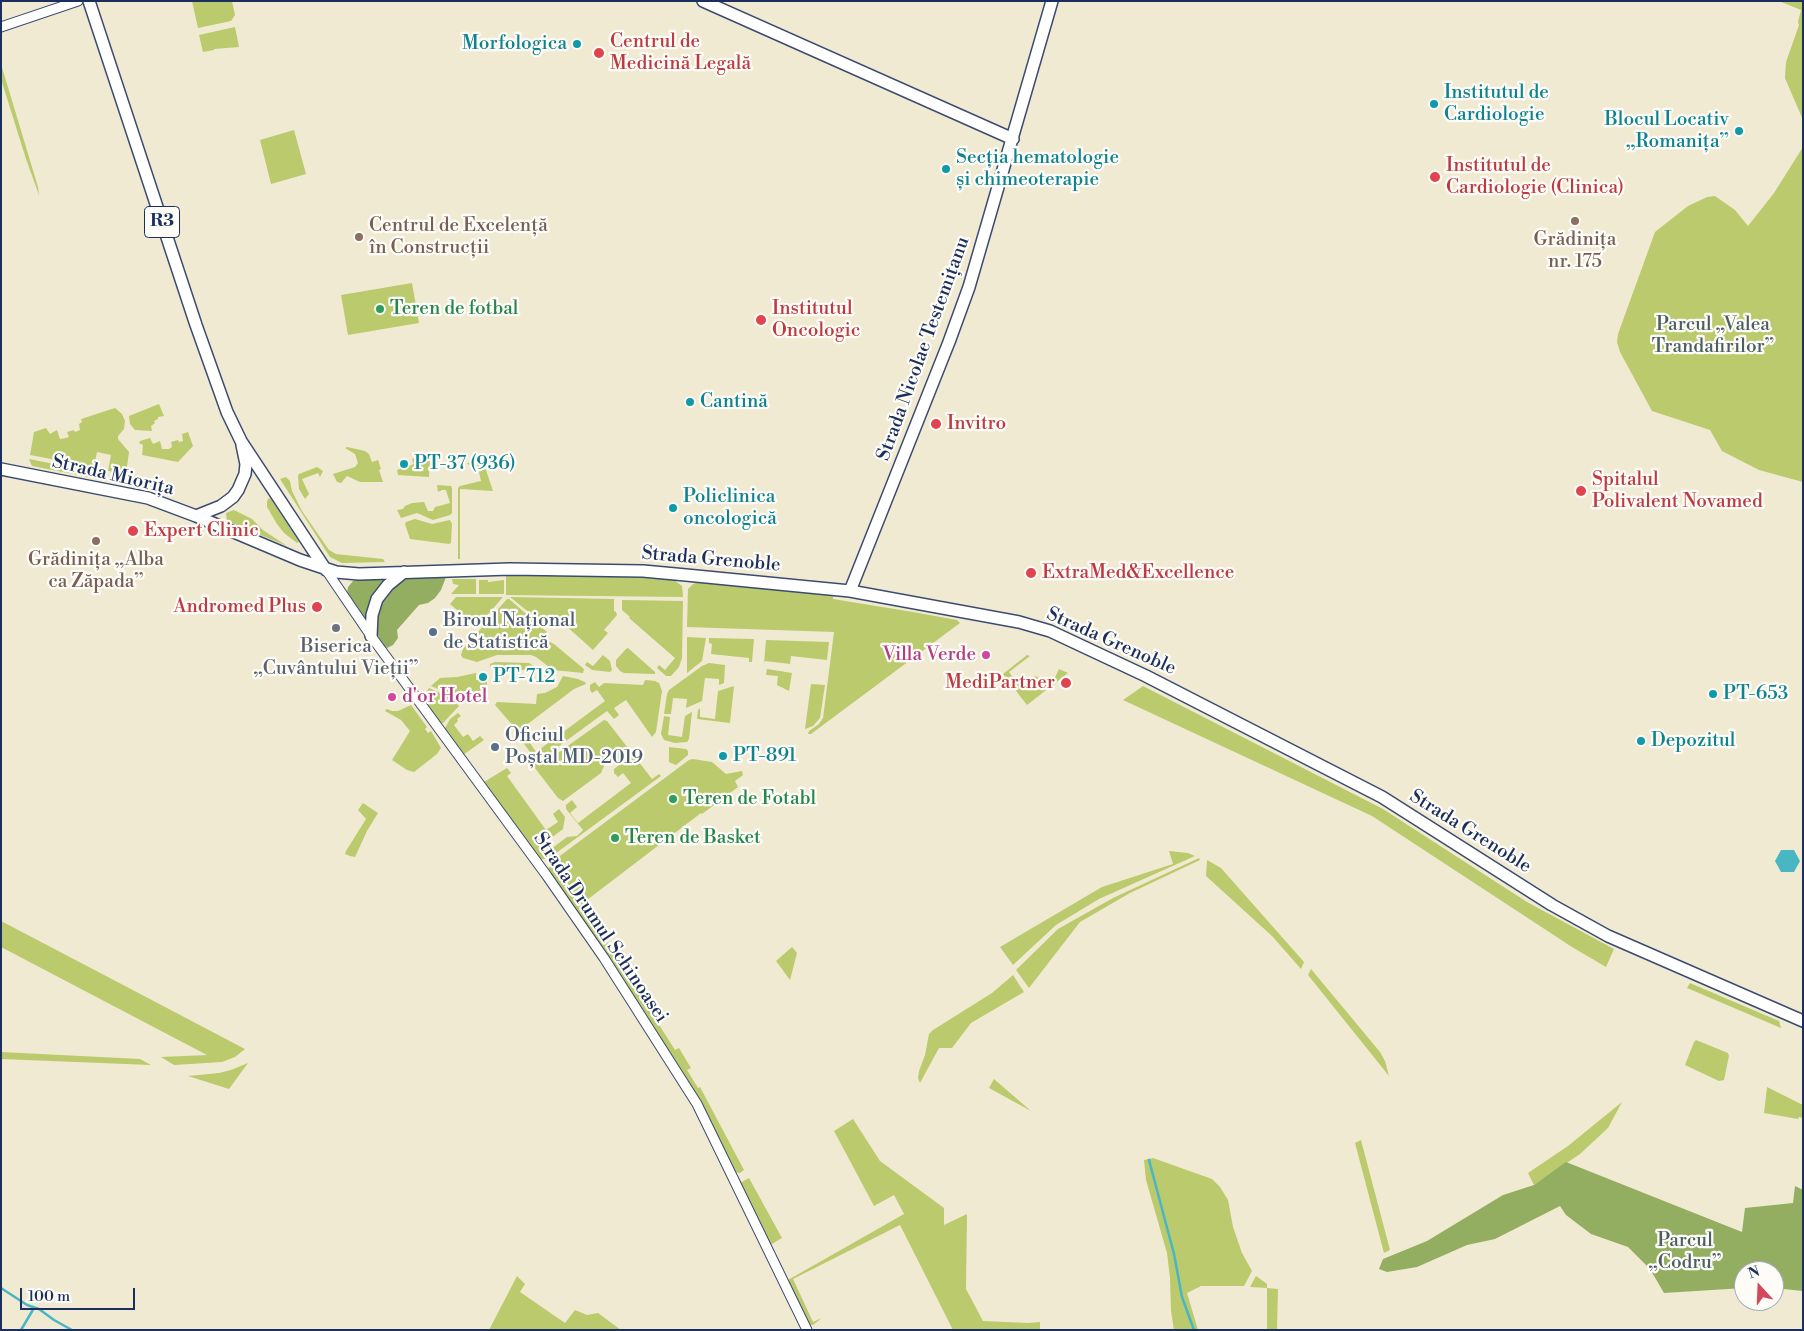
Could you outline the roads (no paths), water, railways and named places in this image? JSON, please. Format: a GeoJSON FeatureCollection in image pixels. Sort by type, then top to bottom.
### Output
{"type":"FeatureCollection","features":[{"type":"Feature","properties":{"kind":"main road","name":"R3"},"geometry":{"type":"LineString","coordinates":[[89,1],[196,324],[227,412],[242,441],[246,464],[245,474],[238,490],[233,497],[221,506],[196,516]]}},
{"type":"Feature","properties":{"kind":"main road"},"geometry":{"type":"LineString","coordinates":[[702,1],[1013,139]]}},
{"type":"Feature","properties":{"kind":"main road","name":"Strada Nicolae Testemițanu"},"geometry":{"type":"LineString","coordinates":[[850,590],[966,296],[1052,1]]}},
{"type":"Feature","properties":{"kind":"main road"},"geometry":{"type":"LineString","coordinates":[[242,441],[326,570]]}},
{"type":"Feature","properties":{"kind":"main road","name":"Strada Miorița"},"geometry":{"type":"LineString","coordinates":[[1,469],[142,496],[196,516],[326,570]]}},
{"type":"Feature","properties":{"kind":"main road","name":"Strada Grenoble"},"geometry":{"type":"LineString","coordinates":[[326,570],[347,574],[510,569],[644,571],[850,590],[1019,622],[1058,634],[1146,676],[1382,797],[1552,905],[1608,936],[1803,1021]]}},
{"type":"Feature","properties":{"kind":"main road"},"geometry":{"type":"LineString","coordinates":[[371,636],[372,615],[377,600],[388,585],[404,572]]}},
{"type":"Feature","properties":{"kind":"street"},"geometry":{"type":"LineString","coordinates":[[1,27],[78,1]]}},
{"type":"Feature","properties":{"kind":"street","name":"Strada Drumul Schinoasei"},"geometry":{"type":"LineString","coordinates":[[326,570],[371,636],[576,917],[692,1096],[807,1330]]}},
{"type":"Feature","properties":{"kind":"water"},"geometry":{"type":"Polygon","coordinates":[[[1781,850],[1794,850],[1800,861],[1794,872],[1781,872],[1775,861],[1781,850]]]}},
{"type":"Feature","properties":{"kind":"waterway"},"geometry":{"type":"LineString","coordinates":[[1149,1160],[1174,1254],[1182,1297],[1194,1330]]}},
{"type":"Feature","properties":{"kind":"waterway"},"geometry":{"type":"LineString","coordinates":[[1,1288],[72,1330]]}},
{"type":"Feature","properties":{"kind":"waterway"},"geometry":{"type":"LineString","coordinates":[[21,1330],[34,1308]]}},
{"type":"Feature","properties":{"kind":"place","name":"Morfologica"},"geometry":{"type":"Point","coordinates":[577,44]}},
{"type":"Feature","properties":{"kind":"place","name":"Centrul de Medicină Legală"},"geometry":{"type":"Point","coordinates":[599,53]}},
{"type":"Feature","properties":{"kind":"place","name":"Institutul de Cardiologie"},"geometry":{"type":"Point","coordinates":[1434,104]}},
{"type":"Feature","properties":{"kind":"place","name":"Blocul Locativ „Romanița”"},"geometry":{"type":"Point","coordinates":[1739,131]}},
{"type":"Feature","properties":{"kind":"place","name":"Secția hematologie și chimeoterapie"},"geometry":{"type":"Point","coordinates":[946,169]}},
{"type":"Feature","properties":{"kind":"place","name":"Institutul de Cardiologie (Clinica)"},"geometry":{"type":"Point","coordinates":[1435,177]}},
{"type":"Feature","properties":{"kind":"place","name":"Grădinița nr. 175"},"geometry":{"type":"Point","coordinates":[1575,221]}},
{"type":"Feature","properties":{"kind":"place","name":"Centrul de Excelență în Construcții"},"geometry":{"type":"Point","coordinates":[359,237]}},
{"type":"Feature","properties":{"kind":"place","name":"Teren de fotbal"},"geometry":{"type":"Point","coordinates":[380,309]}},
{"type":"Feature","properties":{"kind":"place","name":"Institutul Oncologic"},"geometry":{"type":"Point","coordinates":[761,320]}},
{"type":"Feature","properties":{"kind":"place","name":"Cantină"},"geometry":{"type":"Point","coordinates":[690,402]}},
{"type":"Feature","properties":{"kind":"place","name":"Invitro"},"geometry":{"type":"Point","coordinates":[936,424]}},
{"type":"Feature","properties":{"kind":"place","name":"PT-37 (936)"},"geometry":{"type":"Point","coordinates":[404,464]}},
{"type":"Feature","properties":{"kind":"place","name":"Spitalul Polivalent Novamed"},"geometry":{"type":"Point","coordinates":[1581,491]}},
{"type":"Feature","properties":{"kind":"place","name":"Policlinica oncologică"},"geometry":{"type":"Point","coordinates":[673,508]}},
{"type":"Feature","properties":{"kind":"place","name":"Expert Clinic"},"geometry":{"type":"Point","coordinates":[133,531]}},
{"type":"Feature","properties":{"kind":"place","name":"Grădinița „Alba ca Zăpada”"},"geometry":{"type":"Point","coordinates":[96,541]}},
{"type":"Feature","properties":{"kind":"place","name":"ExtraMed&Excellence"},"geometry":{"type":"Point","coordinates":[1031,573]}},
{"type":"Feature","properties":{"kind":"place","name":"Andromed Plus"},"geometry":{"type":"Point","coordinates":[317,607]}},
{"type":"Feature","properties":{"kind":"place","name":"Biserica „Cuvântului Vieții”"},"geometry":{"type":"Point","coordinates":[336,628]}},
{"type":"Feature","properties":{"kind":"place","name":"Biroul Național de Statistică"},"geometry":{"type":"Point","coordinates":[433,632]}},
{"type":"Feature","properties":{"kind":"place","name":"Villa Verde"},"geometry":{"type":"Point","coordinates":[986,655]}},
{"type":"Feature","properties":{"kind":"place","name":"PT-712"},"geometry":{"type":"Point","coordinates":[483,677]}},
{"type":"Feature","properties":{"kind":"place","name":"MediPartner"},"geometry":{"type":"Point","coordinates":[1066,683]}},
{"type":"Feature","properties":{"kind":"place","name":"PT-653"},"geometry":{"type":"Point","coordinates":[1713,694]}},
{"type":"Feature","properties":{"kind":"place","name":"d'or Hotel"},"geometry":{"type":"Point","coordinates":[392,697]}},
{"type":"Feature","properties":{"kind":"place","name":"Depozitul"},"geometry":{"type":"Point","coordinates":[1641,741]}},
{"type":"Feature","properties":{"kind":"place","name":"Oficiul Poștal MD-2019"},"geometry":{"type":"Point","coordinates":[495,747]}},
{"type":"Feature","properties":{"kind":"place","name":"PT-891"},"geometry":{"type":"Point","coordinates":[723,756]}},
{"type":"Feature","properties":{"kind":"place","name":"Teren de Fotabl"},"geometry":{"type":"Point","coordinates":[673,799]}},
{"type":"Feature","properties":{"kind":"place","name":"Teren de Basket"},"geometry":{"type":"Point","coordinates":[615,838]}},
{"type":"Feature","properties":{"kind":"park label","name":"Parcul „Valea Trandafirilor”"},"geometry":{"type":"Point","coordinates":[1713,336]}},
{"type":"Feature","properties":{"kind":"park label","name":"Parcul „Codru”"},"geometry":{"type":"Point","coordinates":[1685,1252]}}]}
